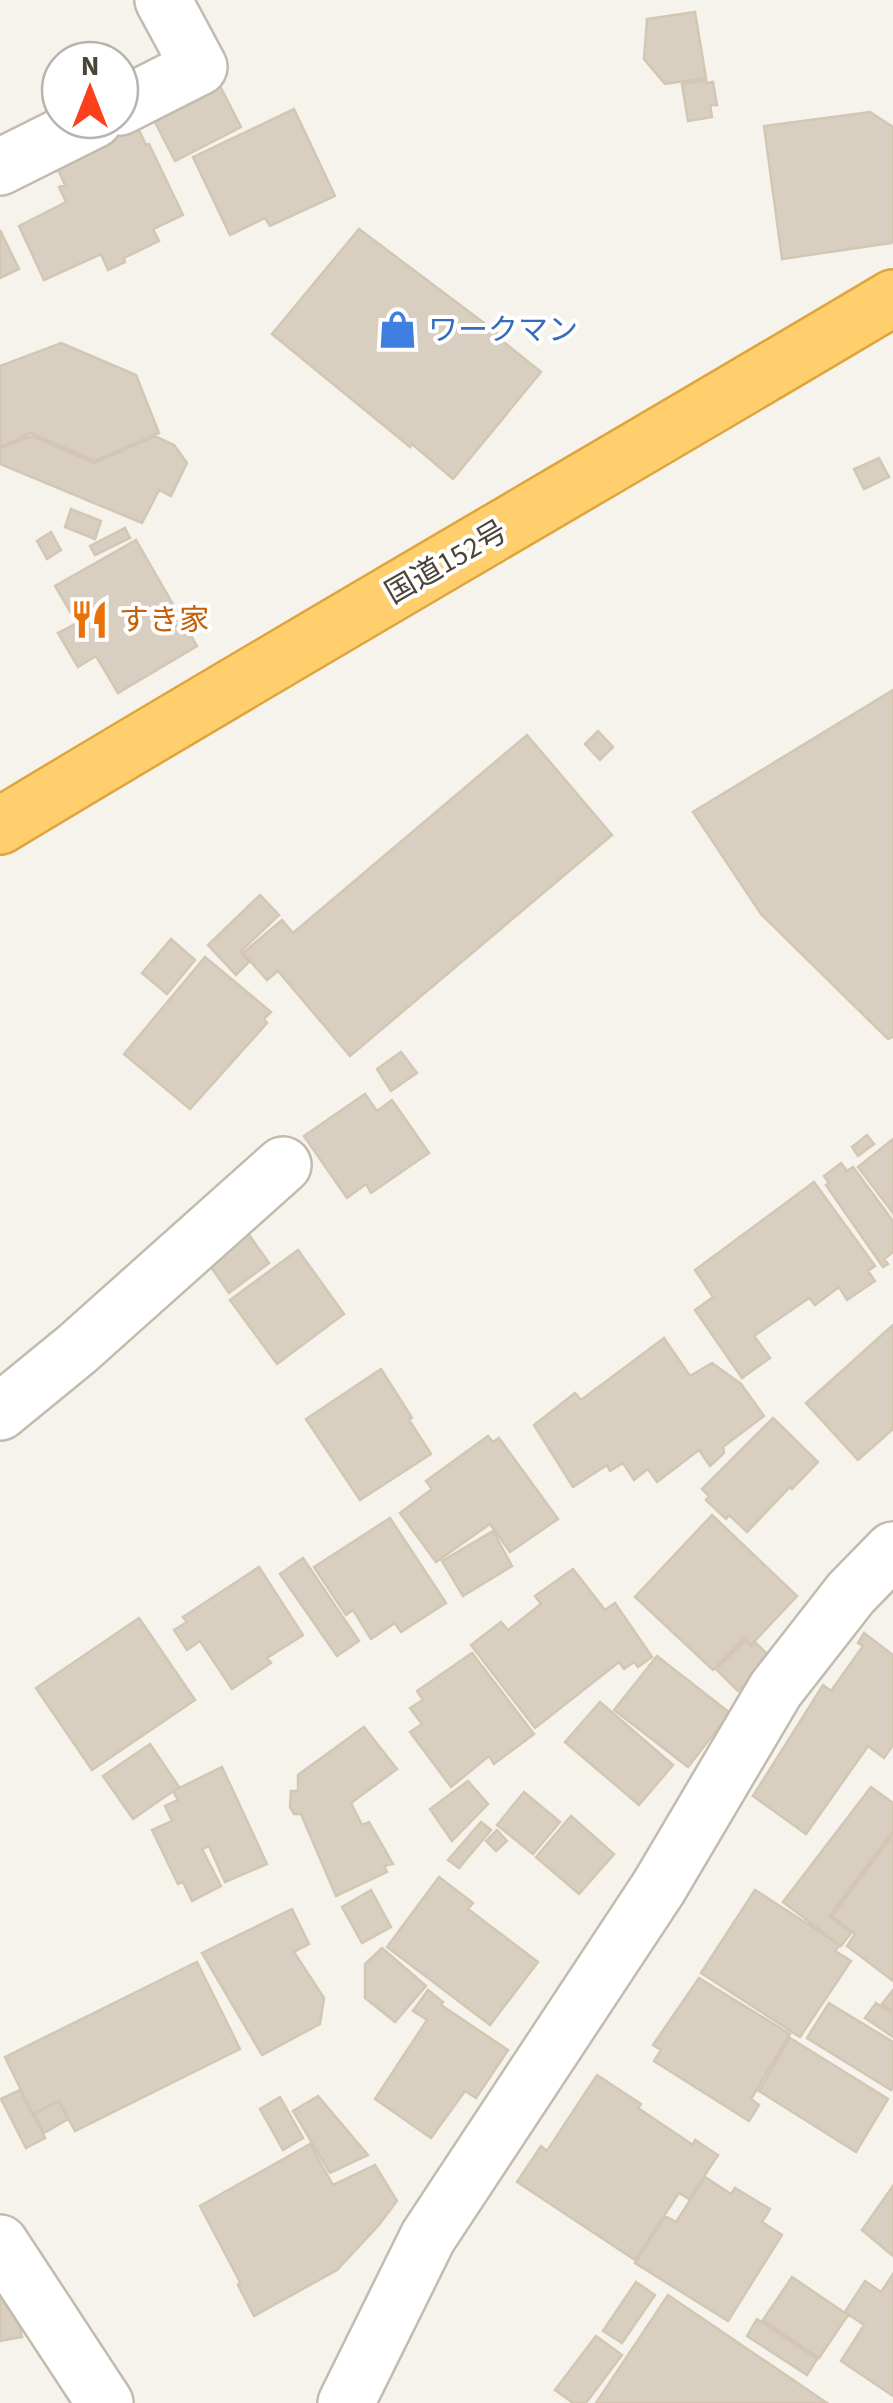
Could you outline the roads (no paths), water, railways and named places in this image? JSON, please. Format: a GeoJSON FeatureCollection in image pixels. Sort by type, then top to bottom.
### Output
{"type":"FeatureCollection","features":[{"type":"Feature","properties":{"kind":"highway","name":"国道152号"},"geometry":{"type":"LineString","coordinates":[[0,826],[893,298]]}},
{"type":"Feature","properties":{"kind":"street"},"geometry":{"type":"LineString","coordinates":[[140,97],[199,68],[164,0]]}},
{"type":"Feature","properties":{"kind":"street"},"geometry":{"type":"LineString","coordinates":[[0,167],[54,140]]}},
{"type":"Feature","properties":{"kind":"street"},"geometry":{"type":"LineString","coordinates":[[0,1412],[284,1166]]}},
{"type":"Feature","properties":{"kind":"street"},"geometry":{"type":"LineString","coordinates":[[346,2403],[428,2237],[658,1887],[776,1689],[851,1594],[893,1550]]}},
{"type":"Feature","properties":{"kind":"street"},"geometry":{"type":"LineString","coordinates":[[0,2243],[105,2403]]}},
{"type":"Feature","properties":{"kind":"place","name":"ワークマン"},"geometry":{"type":"Point","coordinates":[398,330]}},
{"type":"Feature","properties":{"kind":"place","name":"すき家"},"geometry":{"type":"Point","coordinates":[89,620]}}]}
